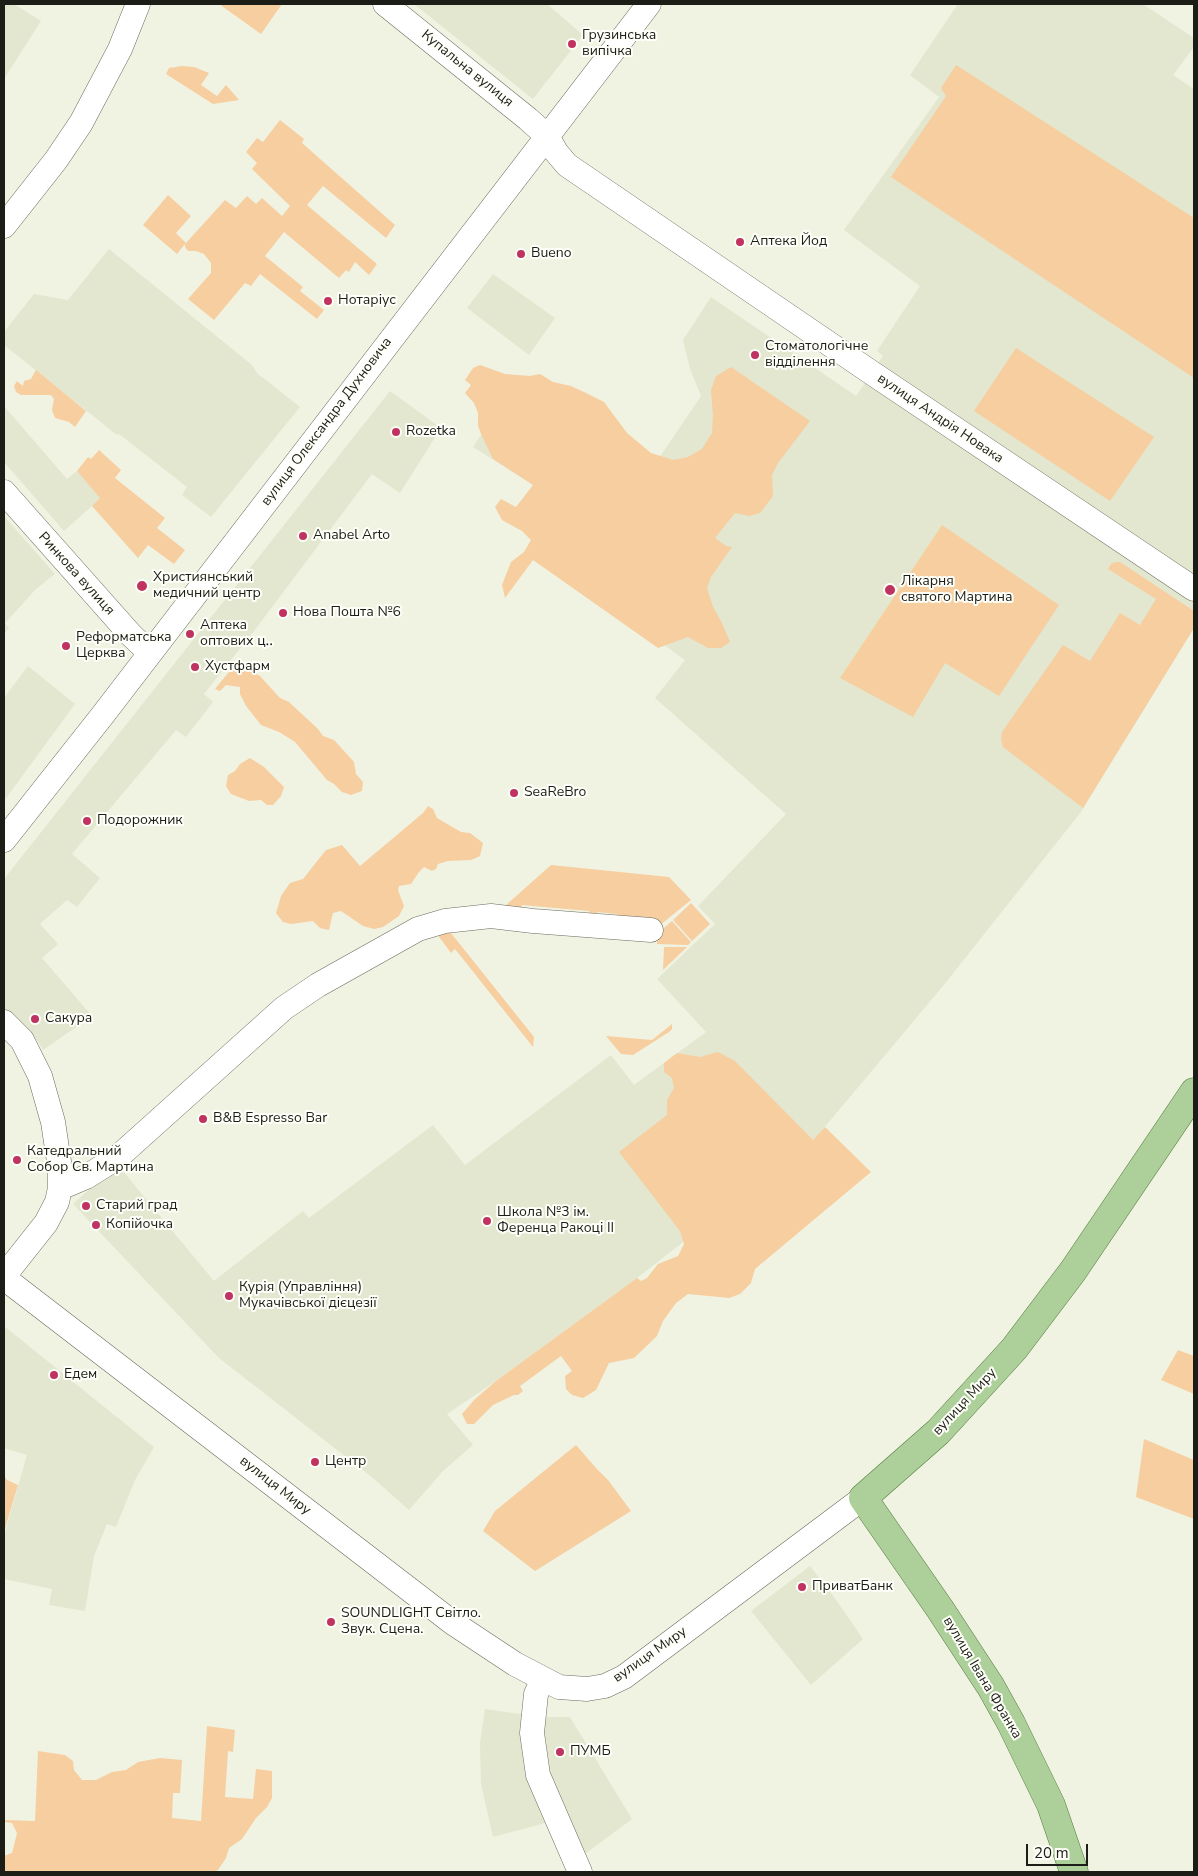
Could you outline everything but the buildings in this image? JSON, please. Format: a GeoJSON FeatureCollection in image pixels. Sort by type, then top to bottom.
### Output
{"type":"FeatureCollection","features":[{"type":"Feature","properties":{"kind":"main road","name":"вулиця Миру"},"geometry":{"type":"LineString","coordinates":[[863,1498],[938,1432],[1014,1349],[1073,1271],[1194,1092]]}},
{"type":"Feature","properties":{"kind":"main road","name":"вулиця Івана Франка"},"geometry":{"type":"LineString","coordinates":[[863,1498],[940,1609],[1007,1716],[1035,1769],[1051,1805],[1074,1872]]}},
{"type":"Feature","properties":{"kind":"street"},"geometry":{"type":"LineString","coordinates":[[4,226],[56,160],[81,124],[120,49],[138,4]]}},
{"type":"Feature","properties":{"kind":"street","name":"Купальна вулиця"},"geometry":{"type":"LineString","coordinates":[[386,4],[547,136]]}},
{"type":"Feature","properties":{"kind":"street","name":"вулиця Олександра Духновича"},"geometry":{"type":"LineString","coordinates":[[4,840],[649,4]]}},
{"type":"Feature","properties":{"kind":"street","name":"вулиця Андрія Новака"},"geometry":{"type":"LineString","coordinates":[[547,136],[556,152],[567,165],[864,368],[1194,589]]}},
{"type":"Feature","properties":{"kind":"street","name":"Ринкова вулиця"},"geometry":{"type":"LineString","coordinates":[[4,492],[131,635],[150,653]]}},
{"type":"Feature","properties":{"kind":"street"},"geometry":{"type":"LineString","coordinates":[[60,1188],[86,1177],[118,1157],[284,1008],[318,985],[418,928],[452,919],[492,916],[651,930]]}},
{"type":"Feature","properties":{"kind":"street","name":"вулиця Миру"},"geometry":{"type":"LineString","coordinates":[[4,1022],[22,1040],[42,1083],[53,1122],[60,1168],[60,1188],[57,1202],[46,1223],[4,1277],[453,1623],[515,1664],[559,1687],[587,1689],[605,1686],[624,1677],[863,1498]]}},
{"type":"Feature","properties":{"kind":"street"},"geometry":{"type":"LineString","coordinates":[[544,1679],[536,1694],[532,1733],[538,1775],[580,1872]]}},
{"type":"Feature","properties":{"kind":"shaded area"},"geometry":{"type":"Polygon","coordinates":[[[4,4],[14,4],[41,21],[4,79],[4,4]]]}},
{"type":"Feature","properties":{"kind":"shaded area"},"geometry":{"type":"Polygon","coordinates":[[[219,4],[282,4],[261,34],[219,4]]]}},
{"type":"Feature","properties":{"kind":"shaded area"},"geometry":{"type":"Polygon","coordinates":[[[414,4],[547,4],[583,35],[533,99],[414,4]]]}},
{"type":"Feature","properties":{"kind":"shaded area","name":"Лікарня святого Мартина"},"geometry":{"type":"Polygon","coordinates":[[[958,4],[1143,4],[1194,38],[1194,47],[1173,75],[1194,89],[1194,628],[1081,812],[943,986],[813,1141],[637,1278],[496,1381],[447,1414],[473,1445],[443,1471],[409,1510],[373,1478],[219,1358],[73,1204],[117,1164],[214,1281],[303,1211],[309,1218],[433,1125],[465,1165],[611,1055],[634,1085],[706,1032],[657,979],[715,924],[698,906],[786,814],[655,698],[685,660],[533,551],[567,506],[473,447],[516,382],[653,467],[701,396],[690,369],[683,340],[711,297],[856,396],[883,356],[877,351],[920,286],[844,230],[939,97],[910,75],[958,4]]]}},
{"type":"Feature","properties":{"kind":"shaded area"},"geometry":{"type":"Polygon","coordinates":[[[956,65],[1194,218],[1194,378],[891,177],[946,96],[941,88],[956,65]]]}},
{"type":"Feature","properties":{"kind":"shaded area"},"geometry":{"type":"Polygon","coordinates":[[[194,67],[209,73],[201,85],[217,96],[226,85],[239,100],[213,104],[166,74],[169,68],[194,67]]]}},
{"type":"Feature","properties":{"kind":"shaded area"},"geometry":{"type":"Polygon","coordinates":[[[280,120],[304,139],[302,143],[395,225],[386,238],[323,186],[307,205],[377,264],[369,275],[355,262],[349,272],[346,270],[339,278],[284,232],[265,256],[303,287],[300,291],[324,310],[317,319],[260,274],[251,286],[245,283],[214,320],[188,299],[211,273],[211,263],[204,254],[188,251],[185,244],[177,254],[143,225],[168,195],[191,216],[176,233],[186,243],[225,200],[236,208],[247,196],[256,204],[262,198],[282,216],[290,206],[252,169],[257,163],[246,152],[257,138],[263,142],[280,120]]]}},
{"type":"Feature","properties":{"kind":"shaded area"},"geometry":{"type":"Polygon","coordinates":[[[109,249],[252,365],[257,373],[300,407],[211,517],[182,495],[187,487],[119,434],[117,435],[4,345],[4,332],[34,294],[68,300],[109,249]]]}},
{"type":"Feature","properties":{"kind":"shaded area"},"geometry":{"type":"Polygon","coordinates":[[[493,274],[555,318],[529,355],[467,308],[493,274]]]}},
{"type":"Feature","properties":{"kind":"shaded area"},"geometry":{"type":"Polygon","coordinates":[[[1016,348],[1154,437],[1110,501],[974,411],[1016,348]]]}},
{"type":"Feature","properties":{"kind":"shaded area"},"geometry":{"type":"Polygon","coordinates":[[[480,365],[505,374],[530,376],[540,374],[553,382],[571,386],[586,393],[604,402],[627,433],[651,453],[673,460],[688,457],[702,449],[712,433],[711,390],[716,376],[731,367],[810,421],[778,463],[772,475],[773,496],[760,513],[749,516],[735,513],[715,538],[726,546],[732,547],[711,577],[707,588],[713,607],[730,642],[721,648],[708,648],[688,637],[658,648],[533,560],[505,598],[502,585],[511,562],[524,552],[531,540],[522,531],[502,520],[495,507],[501,499],[516,507],[533,485],[493,459],[481,434],[478,426],[478,413],[474,403],[465,393],[471,385],[465,380],[473,368],[480,365]]]}},
{"type":"Feature","properties":{"kind":"shaded area"},"geometry":{"type":"Polygon","coordinates":[[[36,370],[86,411],[75,427],[69,422],[55,418],[52,410],[54,399],[51,395],[21,395],[16,392],[14,386],[17,381],[23,386],[24,381],[31,379],[36,370]]]}},
{"type":"Feature","properties":{"kind":"shaded area"},"geometry":{"type":"Polygon","coordinates":[[[390,391],[441,428],[400,493],[372,474],[254,631],[204,694],[213,702],[186,737],[176,730],[72,854],[100,878],[77,907],[67,900],[40,924],[58,944],[42,958],[92,1016],[43,1050],[37,1040],[4,1010],[4,879],[390,391]]]}},
{"type":"Feature","properties":{"kind":"shaded area"},"geometry":{"type":"Polygon","coordinates":[[[4,406],[67,479],[77,471],[101,498],[64,531],[4,462],[4,406]]]}},
{"type":"Feature","properties":{"kind":"shaded area"},"geometry":{"type":"Polygon","coordinates":[[[99,450],[121,470],[115,478],[165,518],[157,528],[185,550],[174,564],[148,545],[138,558],[92,506],[100,498],[77,471],[88,457],[91,459],[99,450]]]}},
{"type":"Feature","properties":{"kind":"shaded area"},"geometry":{"type":"Polygon","coordinates":[[[4,516],[55,574],[36,589],[5,623],[9,628],[4,634],[4,516]]]}},
{"type":"Feature","properties":{"kind":"shaded area"},"geometry":{"type":"Polygon","coordinates":[[[942,525],[1059,605],[999,696],[945,663],[913,717],[840,678],[942,525]]]}},
{"type":"Feature","properties":{"kind":"shaded area"},"geometry":{"type":"Polygon","coordinates":[[[1115,562],[1120,562],[1194,611],[1194,628],[1083,808],[1003,747],[1001,739],[1002,732],[1063,645],[1090,661],[1120,613],[1140,625],[1156,599],[1108,569],[1115,562]]]}},
{"type":"Feature","properties":{"kind":"shaded area"},"geometry":{"type":"Polygon","coordinates":[[[28,666],[75,704],[4,801],[4,698],[28,666]]]}},
{"type":"Feature","properties":{"kind":"shaded area"},"geometry":{"type":"Polygon","coordinates":[[[236,668],[246,668],[260,676],[280,698],[289,702],[323,736],[334,740],[354,762],[356,774],[363,782],[362,791],[351,795],[342,792],[327,780],[295,742],[279,732],[261,725],[246,706],[240,694],[240,687],[226,685],[220,691],[215,689],[228,673],[236,668]]]}},
{"type":"Feature","properties":{"kind":"shaded area"},"geometry":{"type":"Polygon","coordinates":[[[250,758],[264,767],[284,787],[281,796],[273,805],[267,805],[261,800],[249,801],[231,794],[226,786],[228,775],[250,758]]]}},
{"type":"Feature","properties":{"kind":"shaded area"},"geometry":{"type":"Polygon","coordinates":[[[428,806],[433,809],[437,818],[461,832],[470,833],[483,843],[480,856],[471,860],[448,861],[438,864],[436,869],[432,871],[424,867],[411,884],[399,886],[398,890],[404,906],[399,916],[383,927],[374,929],[363,926],[341,911],[333,913],[329,930],[320,928],[313,921],[291,924],[283,922],[276,913],[281,896],[290,883],[303,879],[326,850],[342,845],[360,866],[423,813],[428,806]]]}},
{"type":"Feature","properties":{"kind":"shaded area"},"geometry":{"type":"Polygon","coordinates":[[[551,865],[669,877],[691,900],[659,926],[616,925],[617,914],[597,912],[596,924],[588,923],[589,911],[522,905],[520,916],[496,914],[551,865]]]}},
{"type":"Feature","properties":{"kind":"shaded area"},"geometry":{"type":"Polygon","coordinates":[[[691,903],[710,924],[692,941],[673,920],[691,903]]]}},
{"type":"Feature","properties":{"kind":"shaded area"},"geometry":{"type":"Polygon","coordinates":[[[672,921],[691,942],[688,945],[657,944],[657,934],[672,921]]]}},
{"type":"Feature","properties":{"kind":"shaded area"},"geometry":{"type":"Polygon","coordinates":[[[443,923],[534,1037],[533,1047],[455,949],[451,953],[431,926],[443,923]]]}},
{"type":"Feature","properties":{"kind":"shaded area"},"geometry":{"type":"Polygon","coordinates":[[[664,947],[687,947],[663,970],[664,947]]]}},
{"type":"Feature","properties":{"kind":"shaded area"},"geometry":{"type":"Polygon","coordinates":[[[672,1024],[672,1029],[669,1032],[633,1055],[621,1054],[606,1036],[652,1040],[672,1024]]]}},
{"type":"Feature","properties":{"kind":"shaded area"},"geometry":{"type":"Polygon","coordinates":[[[718,1052],[735,1061],[813,1140],[825,1127],[871,1172],[755,1269],[751,1283],[740,1294],[729,1298],[688,1294],[676,1303],[663,1321],[657,1336],[634,1358],[609,1363],[596,1390],[583,1398],[572,1395],[566,1389],[565,1376],[572,1371],[561,1356],[520,1386],[523,1391],[518,1395],[493,1405],[474,1424],[467,1424],[462,1414],[475,1399],[496,1381],[637,1278],[641,1281],[647,1278],[658,1264],[678,1256],[684,1244],[680,1231],[619,1152],[667,1115],[667,1100],[674,1088],[672,1078],[664,1072],[664,1063],[677,1053],[700,1057],[718,1052]]]}},
{"type":"Feature","properties":{"kind":"shaded area"},"geometry":{"type":"Polygon","coordinates":[[[4,1326],[154,1447],[135,1480],[116,1527],[107,1524],[94,1556],[85,1611],[49,1605],[52,1589],[4,1579],[4,1535],[27,1455],[4,1448],[4,1326]]]}},
{"type":"Feature","properties":{"kind":"shaded area"},"geometry":{"type":"Polygon","coordinates":[[[1178,1350],[1194,1356],[1194,1394],[1161,1380],[1178,1350]]]}},
{"type":"Feature","properties":{"kind":"shaded area"},"geometry":{"type":"Polygon","coordinates":[[[1144,1439],[1194,1460],[1194,1519],[1136,1497],[1144,1439]]]}},
{"type":"Feature","properties":{"kind":"shaded area"},"geometry":{"type":"Polygon","coordinates":[[[576,1445],[608,1480],[631,1511],[535,1571],[483,1531],[495,1511],[576,1445]]]}},
{"type":"Feature","properties":{"kind":"shaded area"},"geometry":{"type":"Polygon","coordinates":[[[4,1475],[7,1480],[18,1485],[4,1532],[4,1475]]]}},
{"type":"Feature","properties":{"kind":"shaded area"},"geometry":{"type":"Polygon","coordinates":[[[810,1566],[863,1639],[811,1685],[751,1611],[810,1566]]]}},
{"type":"Feature","properties":{"kind":"shaded area"},"geometry":{"type":"Polygon","coordinates":[[[485,1709],[527,1715],[532,1786],[545,1823],[493,1837],[481,1784],[480,1743],[485,1709]]]}},
{"type":"Feature","properties":{"kind":"shaded area"},"geometry":{"type":"Polygon","coordinates":[[[539,1717],[570,1717],[632,1819],[585,1854],[543,1763],[539,1717]]]}},
{"type":"Feature","properties":{"kind":"shaded area"},"geometry":{"type":"Polygon","coordinates":[[[207,1726],[235,1730],[233,1752],[228,1751],[225,1797],[253,1799],[256,1769],[272,1771],[272,1798],[242,1839],[229,1848],[226,1858],[218,1870],[213,1872],[4,1872],[4,1856],[12,1853],[17,1833],[12,1823],[4,1822],[4,1820],[35,1821],[38,1751],[65,1755],[73,1761],[74,1770],[82,1780],[96,1780],[112,1772],[126,1770],[138,1762],[160,1758],[182,1760],[180,1793],[173,1793],[172,1818],[201,1821],[207,1726]]]}},
{"type":"Feature","properties":{"kind":"place","name":"Грузинська випічка"},"geometry":{"type":"Point","coordinates":[572,44]}},
{"type":"Feature","properties":{"kind":"place","name":"Аптека Йод"},"geometry":{"type":"Point","coordinates":[740,242]}},
{"type":"Feature","properties":{"kind":"place","name":"Bueno"},"geometry":{"type":"Point","coordinates":[521,254]}},
{"type":"Feature","properties":{"kind":"place","name":"Нотаріус"},"geometry":{"type":"Point","coordinates":[328,301]}},
{"type":"Feature","properties":{"kind":"place","name":"Стоматологічне відділення"},"geometry":{"type":"Point","coordinates":[755,355]}},
{"type":"Feature","properties":{"kind":"place","name":"Rozetka"},"geometry":{"type":"Point","coordinates":[396,432]}},
{"type":"Feature","properties":{"kind":"place","name":"Anabel Arto"},"geometry":{"type":"Point","coordinates":[303,536]}},
{"type":"Feature","properties":{"kind":"place","name":"Християнський медичний центр"},"geometry":{"type":"Point","coordinates":[142,586]}},
{"type":"Feature","properties":{"kind":"place","name":"Лікарня святого Мартина"},"geometry":{"type":"Point","coordinates":[890,590]}},
{"type":"Feature","properties":{"kind":"place","name":"Нова Пошта №6"},"geometry":{"type":"Point","coordinates":[283,613]}},
{"type":"Feature","properties":{"kind":"place","name":"Аптека оптових ц‥"},"geometry":{"type":"Point","coordinates":[190,634]}},
{"type":"Feature","properties":{"kind":"place","name":"Реформатська Церква"},"geometry":{"type":"Point","coordinates":[66,646]}},
{"type":"Feature","properties":{"kind":"place","name":"Хустфарм"},"geometry":{"type":"Point","coordinates":[195,667]}},
{"type":"Feature","properties":{"kind":"place","name":"SeaReBro"},"geometry":{"type":"Point","coordinates":[514,793]}},
{"type":"Feature","properties":{"kind":"place","name":"Подорожник"},"geometry":{"type":"Point","coordinates":[87,821]}},
{"type":"Feature","properties":{"kind":"place","name":"Сакура"},"geometry":{"type":"Point","coordinates":[35,1019]}},
{"type":"Feature","properties":{"kind":"place","name":"B&B Espresso Bar"},"geometry":{"type":"Point","coordinates":[203,1119]}},
{"type":"Feature","properties":{"kind":"place","name":"Катедральний Собор Св. Мартина"},"geometry":{"type":"Point","coordinates":[17,1160]}},
{"type":"Feature","properties":{"kind":"place","name":"Старий град"},"geometry":{"type":"Point","coordinates":[86,1206]}},
{"type":"Feature","properties":{"kind":"place","name":"Школа №3 ім. Ференца Ракоці II"},"geometry":{"type":"Point","coordinates":[487,1221]}},
{"type":"Feature","properties":{"kind":"place","name":"Копійочка"},"geometry":{"type":"Point","coordinates":[96,1225]}},
{"type":"Feature","properties":{"kind":"place","name":"Курія (Управління) Мукачівської дієцезії"},"geometry":{"type":"Point","coordinates":[229,1296]}},
{"type":"Feature","properties":{"kind":"place","name":"Едем"},"geometry":{"type":"Point","coordinates":[54,1375]}},
{"type":"Feature","properties":{"kind":"place","name":"Центр"},"geometry":{"type":"Point","coordinates":[315,1462]}},
{"type":"Feature","properties":{"kind":"place","name":"ПриватБанк"},"geometry":{"type":"Point","coordinates":[802,1587]}},
{"type":"Feature","properties":{"kind":"place","name":"SOUNDLIGHT Світло. Звук. Сцена."},"geometry":{"type":"Point","coordinates":[331,1622]}},
{"type":"Feature","properties":{"kind":"place","name":"ПУМБ"},"geometry":{"type":"Point","coordinates":[560,1752]}}]}
